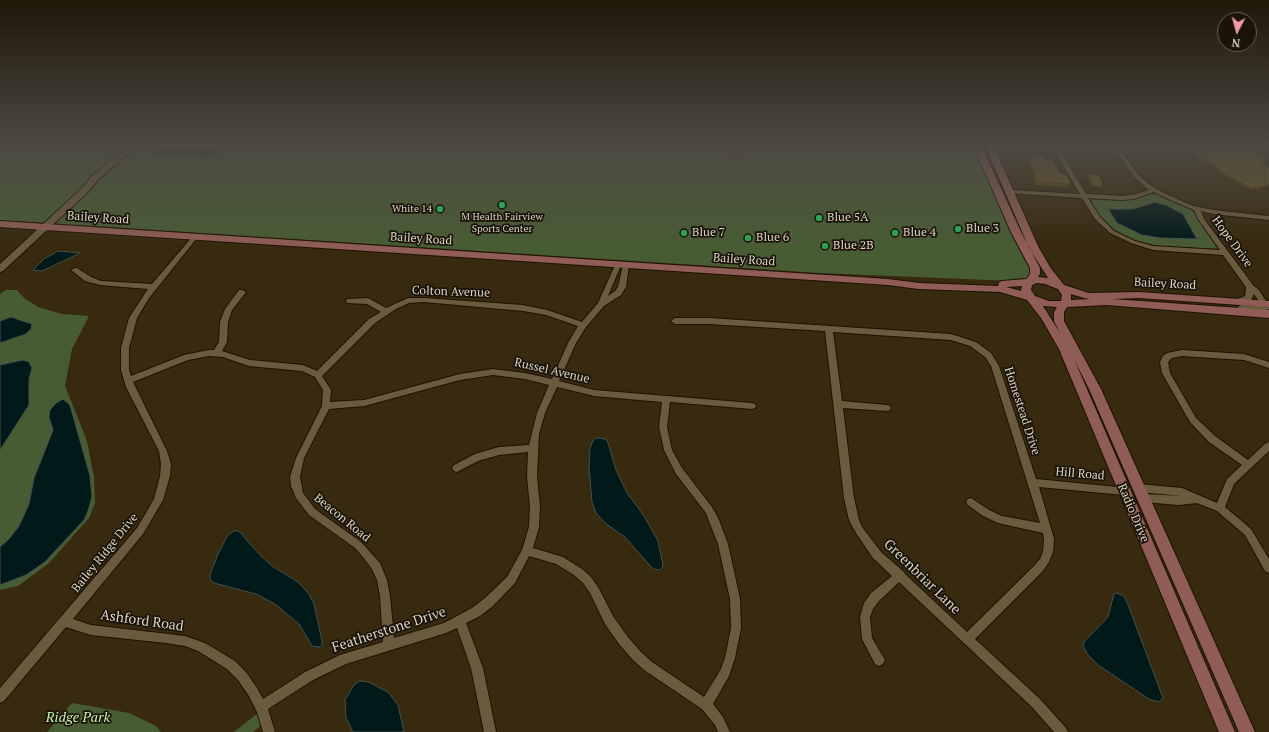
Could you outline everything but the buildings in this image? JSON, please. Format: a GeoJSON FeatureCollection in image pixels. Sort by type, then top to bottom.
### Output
{"type":"FeatureCollection","features":[{"type":"Feature","properties":{"kind":"main road"},"geometry":{"type":"LineString","coordinates":[[992,179],[1010,219],[1035,268],[1035,274],[1026,288],[1031,298]]}},
{"type":"Feature","properties":{"kind":"main road"},"geometry":{"type":"LineString","coordinates":[[1004,179],[1038,255],[1046,269],[1067,295],[1064,304]]}},
{"type":"Feature","properties":{"kind":"main road","name":"Bailey Road"},"geometry":{"type":"LineString","coordinates":[[0,224],[888,282],[919,286],[1007,290],[1048,304],[1096,302],[1269,314]]}},
{"type":"Feature","properties":{"kind":"main road","name":"Bailey Road"},"geometry":{"type":"LineString","coordinates":[[888,282],[917,281],[1010,284],[1047,281],[1088,296],[1139,296],[1267,304]]}},
{"type":"Feature","properties":{"kind":"main road","name":"Radio Drive"},"geometry":{"type":"LineString","coordinates":[[1031,298],[1045,316],[1064,349],[1226,732]]}},
{"type":"Feature","properties":{"kind":"main road","name":"Radio Drive"},"geometry":{"type":"LineString","coordinates":[[1064,304],[1059,312],[1059,321],[1095,389],[1247,732]]}},
{"type":"Feature","properties":{"kind":"street"},"geometry":{"type":"LineString","coordinates":[[85,190],[94,179]]}},
{"type":"Feature","properties":{"kind":"street"},"geometry":{"type":"LineString","coordinates":[[0,269],[85,190],[99,179]]}},
{"type":"Feature","properties":{"kind":"street"},"geometry":{"type":"LineString","coordinates":[[1073,179],[1100,222],[1112,232],[1129,241],[1156,248],[1225,253]]}},
{"type":"Feature","properties":{"kind":"street"},"geometry":{"type":"LineString","coordinates":[[1141,179],[1154,190],[1175,201],[1197,208],[1225,214],[1269,218]]}},
{"type":"Feature","properties":{"kind":"street"},"geometry":{"type":"LineString","coordinates":[[1010,192],[1125,198],[1154,190]]}},
{"type":"Feature","properties":{"kind":"street","name":"Hope Drive"},"geometry":{"type":"LineString","coordinates":[[1197,208],[1201,219],[1225,253],[1250,287],[1267,304]]}},
{"type":"Feature","properties":{"kind":"street","name":"Bailey Ridge Drive"},"geometry":{"type":"LineString","coordinates":[[0,697],[140,531],[150,516],[163,488],[166,464],[163,451],[128,381],[124,359],[127,337],[139,307],[153,287],[194,237]]}},
{"type":"Feature","properties":{"kind":"street","name":"Featherstone Drive"},"geometry":{"type":"LineString","coordinates":[[601,304],[613,297],[622,287],[622,265]]}},
{"type":"Feature","properties":{"kind":"street","name":"Featherstone Drive"},"geometry":{"type":"LineString","coordinates":[[261,707],[327,666],[344,659],[432,633],[460,621],[489,602],[511,580],[527,552],[534,527],[535,517],[532,476],[533,448],[538,423],[572,343],[583,325],[601,304],[622,265]]}},
{"type":"Feature","properties":{"kind":"street"},"geometry":{"type":"LineString","coordinates":[[76,270],[88,279],[100,283],[153,287]]}},
{"type":"Feature","properties":{"kind":"street","name":"Hope Drive"},"geometry":{"type":"LineString","coordinates":[[1238,302],[1248,298],[1250,294],[1250,287]]}},
{"type":"Feature","properties":{"kind":"street"},"geometry":{"type":"LineString","coordinates":[[217,352],[223,342],[224,322],[229,310],[242,292]]}},
{"type":"Feature","properties":{"kind":"street","name":"Colton Avenue"},"geometry":{"type":"LineString","coordinates":[[318,375],[372,322],[385,311],[400,304],[424,300],[523,308],[547,313],[583,325]]}},
{"type":"Feature","properties":{"kind":"street"},"geometry":{"type":"LineString","coordinates":[[350,301],[368,301],[385,311]]}},
{"type":"Feature","properties":{"kind":"street"},"geometry":{"type":"LineString","coordinates":[[1199,309],[1262,309],[1265,308],[1267,304]]}},
{"type":"Feature","properties":{"kind":"street","name":"Homestead Drive"},"geometry":{"type":"LineString","coordinates":[[675,321],[708,321],[951,337],[965,341],[982,349],[992,360],[995,366],[1034,483],[1049,539],[1048,552],[1044,562],[967,639]]}},
{"type":"Feature","properties":{"kind":"street","name":"Greenbriar Lane"},"geometry":{"type":"LineString","coordinates":[[829,329],[849,498],[854,520],[868,544],[1036,703],[1062,732]]}},
{"type":"Feature","properties":{"kind":"street"},"geometry":{"type":"LineString","coordinates":[[128,381],[193,355],[217,352],[249,363],[303,368],[318,375]]}},
{"type":"Feature","properties":{"kind":"street"},"geometry":{"type":"LineString","coordinates":[[1249,465],[1212,439],[1193,420],[1166,373],[1164,362],[1170,355],[1182,353],[1247,358],[1269,365]]}},
{"type":"Feature","properties":{"kind":"street","name":"Russel Avenue"},"geometry":{"type":"LineString","coordinates":[[326,406],[352,405],[460,377],[483,373],[516,374],[594,393],[752,406]]}},
{"type":"Feature","properties":{"kind":"street","name":"Beacon Road"},"geometry":{"type":"LineString","coordinates":[[318,375],[327,390],[326,406],[300,458],[295,477],[296,486],[299,495],[312,512],[358,545],[376,566],[382,580],[385,596],[389,646]]}},
{"type":"Feature","properties":{"kind":"street"},"geometry":{"type":"LineString","coordinates":[[666,399],[663,427],[668,450],[679,471],[709,510],[714,520],[723,544],[735,599],[736,628],[730,658],[725,672],[706,704]]}},
{"type":"Feature","properties":{"kind":"street"},"geometry":{"type":"LineString","coordinates":[[838,404],[887,408]]}},
{"type":"Feature","properties":{"kind":"street"},"geometry":{"type":"LineString","coordinates":[[1220,508],[1230,482],[1269,446]]}},
{"type":"Feature","properties":{"kind":"street"},"geometry":{"type":"LineString","coordinates":[[457,468],[475,458],[488,454],[533,448]]}},
{"type":"Feature","properties":{"kind":"street","name":"Hill Road"},"geometry":{"type":"LineString","coordinates":[[1034,483],[1124,491]]}},
{"type":"Feature","properties":{"kind":"street"},"geometry":{"type":"LineString","coordinates":[[1141,493],[1179,501],[1196,499],[1220,508],[1248,532],[1269,568]]}},
{"type":"Feature","properties":{"kind":"street"},"geometry":{"type":"LineString","coordinates":[[971,502],[986,513],[1001,520],[1047,529]]}},
{"type":"Feature","properties":{"kind":"street"},"geometry":{"type":"LineString","coordinates":[[527,552],[560,560],[587,580],[622,640],[648,666],[706,704],[719,720],[724,732]]}},
{"type":"Feature","properties":{"kind":"street"},"geometry":{"type":"LineString","coordinates":[[879,660],[867,639],[865,617],[868,607],[875,597],[900,575]]}},
{"type":"Feature","properties":{"kind":"street","name":"Ashford Road"},"geometry":{"type":"LineString","coordinates":[[64,620],[83,628],[185,641],[201,647],[230,665],[242,676],[261,707],[269,732]]}},
{"type":"Feature","properties":{"kind":"street"},"geometry":{"type":"LineString","coordinates":[[460,621],[477,668],[490,732]]}},
{"type":"Feature","properties":{"kind":"green space","name":"M Health Fairview Sports Center"},"geometry":{"type":"Polygon","coordinates":[[[0,179],[992,179],[1034,276],[1013,281],[820,273],[0,220],[0,179]]]}},
{"type":"Feature","properties":{"kind":"green space"},"geometry":{"type":"Polygon","coordinates":[[[1151,194],[1157,195],[1192,210],[1218,249],[1158,246],[1130,239],[1109,227],[1100,217],[1091,200],[1130,200],[1151,194]]]}},
{"type":"Feature","properties":{"kind":"green space"},"geometry":{"type":"Polygon","coordinates":[[[6,290],[17,290],[24,298],[38,307],[62,314],[89,316],[72,349],[65,386],[87,441],[94,477],[95,503],[89,518],[49,563],[18,586],[0,590],[0,294],[6,290]]]}},
{"type":"Feature","properties":{"kind":"green space","name":"Ridge Park"},"geometry":{"type":"Polygon","coordinates":[[[72,703],[129,713],[156,726],[161,732],[47,732],[72,703]]]}},
{"type":"Feature","properties":{"kind":"green space"},"geometry":{"type":"Polygon","coordinates":[[[262,710],[266,721],[253,732],[234,732],[262,710]]]}},
{"type":"Feature","properties":{"kind":"water"},"geometry":{"type":"Polygon","coordinates":[[[1155,202],[1166,205],[1183,214],[1197,239],[1160,238],[1142,235],[1117,223],[1108,209],[1133,209],[1155,202]]]}},
{"type":"Feature","properties":{"kind":"water"},"geometry":{"type":"Polygon","coordinates":[[[58,251],[80,253],[42,271],[33,270],[44,259],[58,251]]]}},
{"type":"Feature","properties":{"kind":"water"},"geometry":{"type":"Polygon","coordinates":[[[11,317],[32,324],[31,329],[26,334],[0,343],[0,321],[11,317]]]}},
{"type":"Feature","properties":{"kind":"water"},"geometry":{"type":"Polygon","coordinates":[[[23,360],[29,362],[32,368],[29,379],[29,405],[0,450],[0,365],[23,360]]]}},
{"type":"Feature","properties":{"kind":"water"},"geometry":{"type":"Polygon","coordinates":[[[63,399],[70,405],[90,476],[92,497],[88,511],[84,520],[45,562],[26,575],[0,585],[0,547],[9,539],[19,526],[29,504],[34,478],[53,430],[49,417],[50,410],[56,403],[63,399]]]}},
{"type":"Feature","properties":{"kind":"water"},"geometry":{"type":"Polygon","coordinates":[[[596,438],[607,440],[616,470],[627,493],[644,516],[658,541],[663,565],[660,570],[653,569],[625,537],[605,523],[596,513],[592,502],[589,466],[590,448],[596,438]]]}},
{"type":"Feature","properties":{"kind":"water"},"geometry":{"type":"Polygon","coordinates":[[[234,531],[238,531],[242,534],[272,566],[298,582],[309,594],[314,604],[322,645],[319,647],[312,646],[299,624],[275,604],[256,594],[214,583],[210,579],[210,575],[218,554],[228,535],[234,531]]]}},
{"type":"Feature","properties":{"kind":"water"},"geometry":{"type":"Polygon","coordinates":[[[1117,593],[1124,596],[1127,602],[1163,698],[1159,702],[1149,699],[1098,665],[1088,655],[1083,646],[1084,642],[1108,617],[1114,594],[1117,593]]]}},
{"type":"Feature","properties":{"kind":"water"},"geometry":{"type":"Polygon","coordinates":[[[360,681],[369,682],[389,693],[398,705],[404,732],[353,732],[346,718],[345,700],[354,685],[360,681]]]}},
{"type":"Feature","properties":{"kind":"place","name":"M Health Fairview Sports Center"},"geometry":{"type":"Point","coordinates":[502,205]}},
{"type":"Feature","properties":{"kind":"place","name":"White 14"},"geometry":{"type":"Point","coordinates":[440,209]}},
{"type":"Feature","properties":{"kind":"place","name":"Blue 5A"},"geometry":{"type":"Point","coordinates":[819,218]}},
{"type":"Feature","properties":{"kind":"place","name":"Blue 3"},"geometry":{"type":"Point","coordinates":[958,229]}},
{"type":"Feature","properties":{"kind":"place","name":"Blue 7"},"geometry":{"type":"Point","coordinates":[684,233]}},
{"type":"Feature","properties":{"kind":"place","name":"Blue 4"},"geometry":{"type":"Point","coordinates":[895,233]}},
{"type":"Feature","properties":{"kind":"place","name":"Blue 6"},"geometry":{"type":"Point","coordinates":[748,238]}},
{"type":"Feature","properties":{"kind":"place","name":"Blue 2B"},"geometry":{"type":"Point","coordinates":[825,246]}}]}
